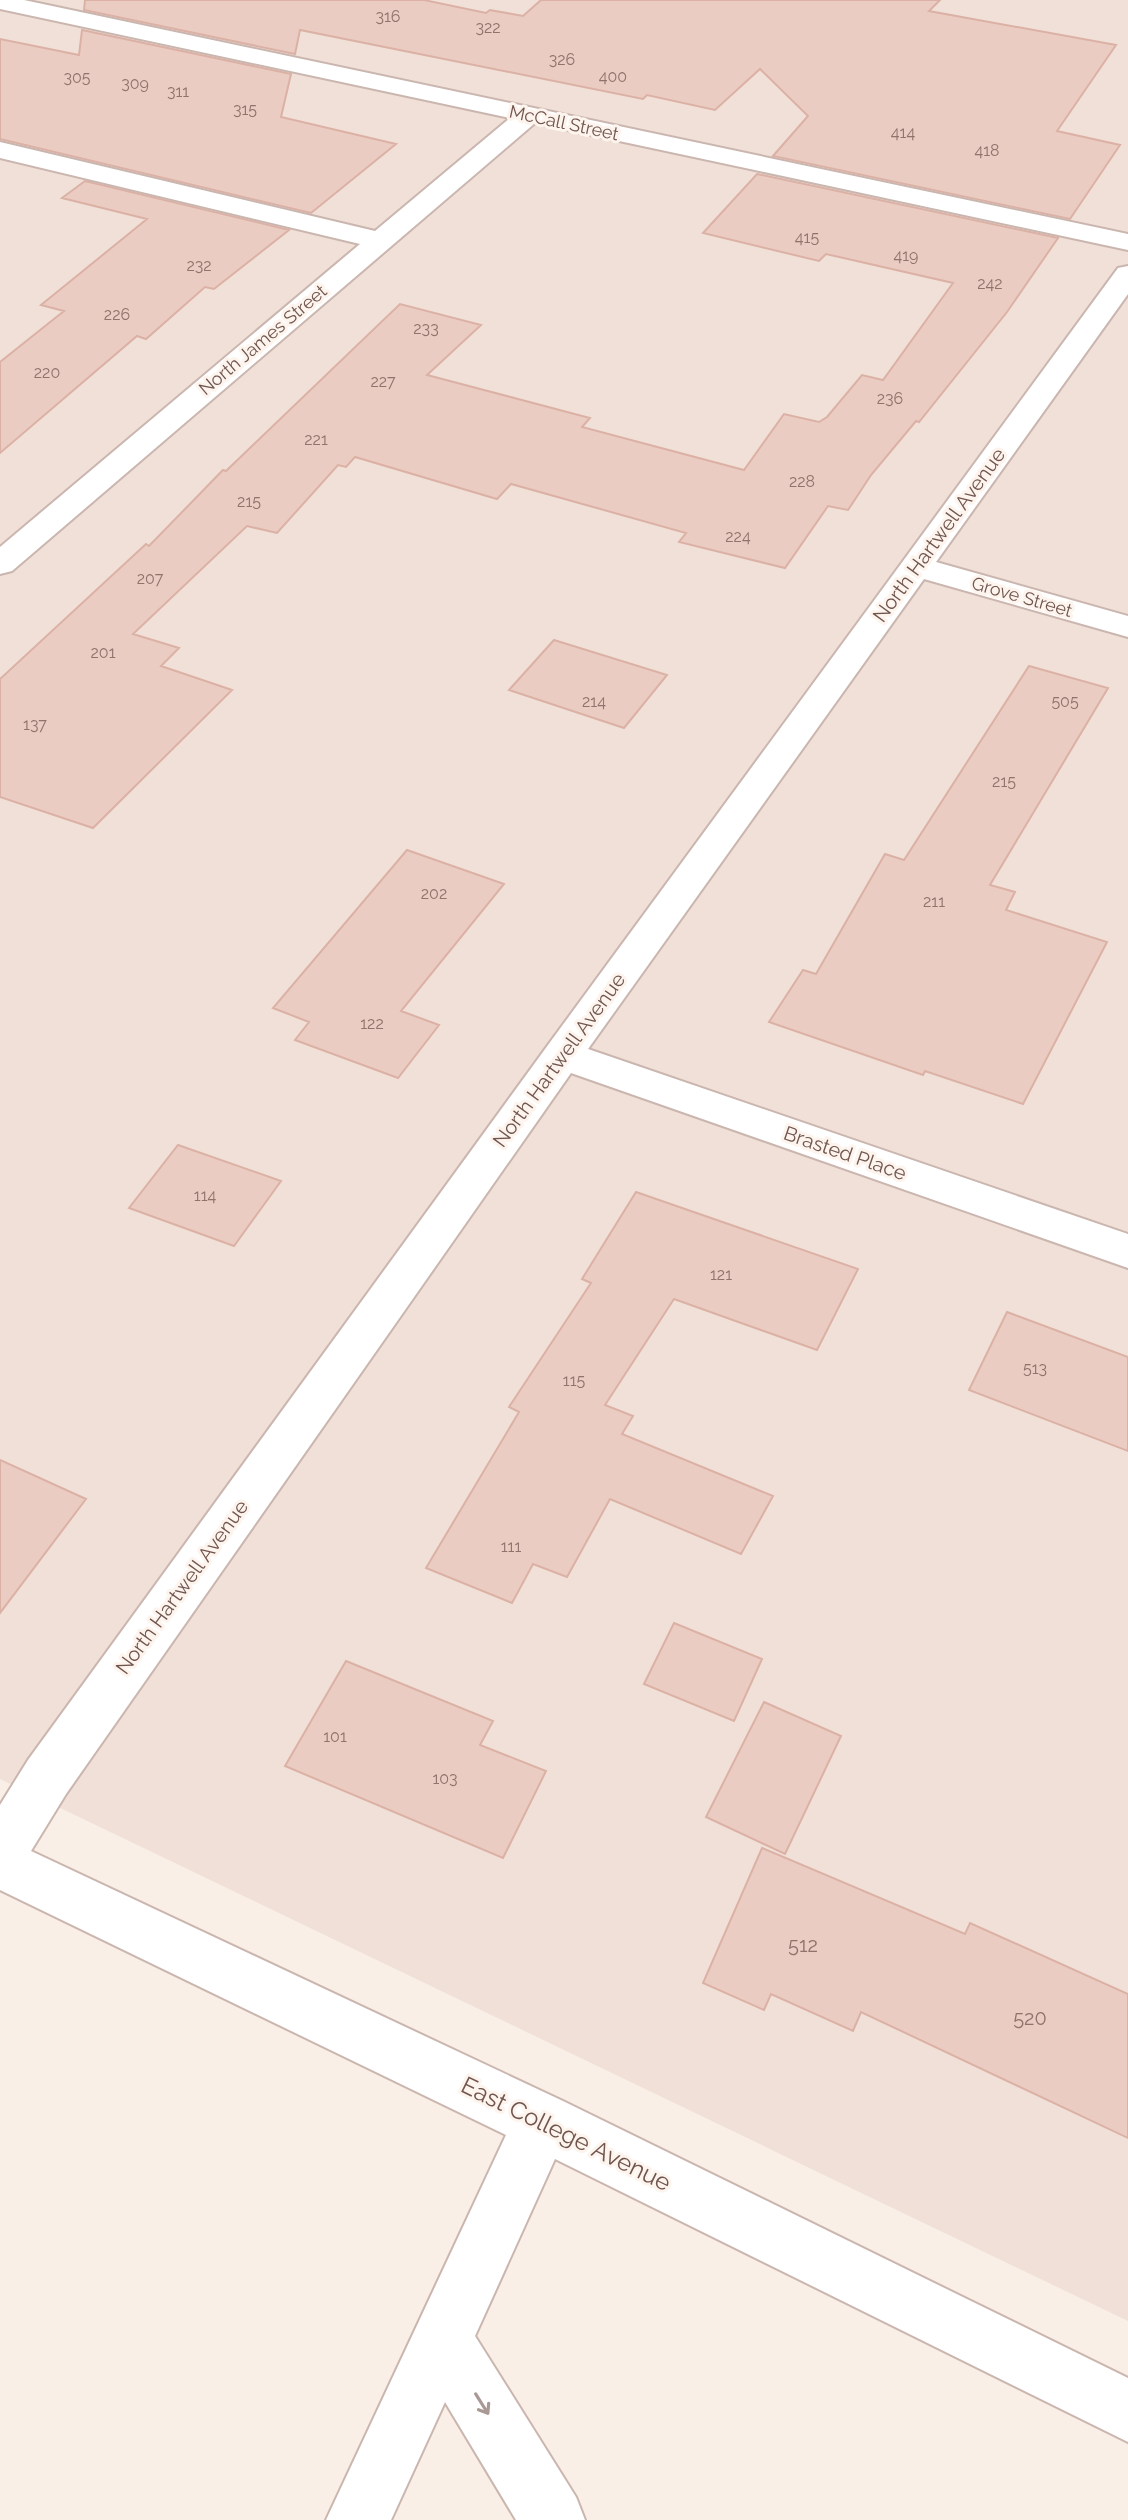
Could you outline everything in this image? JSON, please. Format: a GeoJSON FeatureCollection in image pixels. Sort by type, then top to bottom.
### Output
{"type":"FeatureCollection","features":[{"type":"Feature","properties":{"kind":"street","name":"McCall Street"},"geometry":{"type":"LineString","coordinates":[[0,2],[1128,242]]}},
{"type":"Feature","properties":{"kind":"street","name":"North James Street"},"geometry":{"type":"LineString","coordinates":[[0,564],[528,116]]}},
{"type":"Feature","properties":{"kind":"street"},"geometry":{"type":"LineString","coordinates":[[0,150],[381,241]]}},
{"type":"Feature","properties":{"kind":"street","name":"North Hartwell Avenue"},"geometry":{"type":"LineString","coordinates":[[0,1853],[40,1785],[562,1055],[1128,274]]}},
{"type":"Feature","properties":{"kind":"street","name":"Grove Street"},"geometry":{"type":"LineString","coordinates":[[917,567],[1128,627]]}},
{"type":"Feature","properties":{"kind":"street","name":"Brasted Place"},"geometry":{"type":"LineString","coordinates":[[562,1055],[1128,1251]]}},
{"type":"Feature","properties":{"kind":"street","name":"East College Avenue"},"geometry":{"type":"LineString","coordinates":[[0,1863],[542,2122],[1128,2411]]}},
{"type":"Feature","properties":{"kind":"street"},"geometry":{"type":"LineString","coordinates":[[358,2520],[542,2122]]}},
{"type":"Feature","properties":{"kind":"street"},"geometry":{"type":"LineString","coordinates":[[441,2338],[553,2520]]}},
{"type":"Feature","properties":{"kind":"shaded area"},"geometry":{"type":"Polygon","coordinates":[[[0,0],[1128,0],[1128,2321],[0,1779],[0,0]]]}},
{"type":"Feature","properties":{"kind":"building"},"geometry":{"type":"Polygon","coordinates":[[[85,0],[424,0],[486,13],[490,10],[523,16],[541,0],[940,0],[929,11],[1116,45],[1057,131],[1120,145],[1070,219],[773,156],[808,116],[760,69],[715,110],[647,95],[643,99],[300,30],[295,54],[84,10],[85,0]]]}},
{"type":"Feature","properties":{"kind":"building"},"geometry":{"type":"Polygon","coordinates":[[[82,30],[291,74],[281,117],[396,144],[311,213],[0,139],[0,39],[79,55],[82,30]]]}},
{"type":"Feature","properties":{"kind":"building"},"geometry":{"type":"Polygon","coordinates":[[[757,174],[1058,238],[1007,312],[919,422],[916,421],[871,475],[848,510],[828,506],[785,568],[679,542],[686,533],[511,484],[497,499],[355,457],[346,467],[338,465],[277,533],[247,526],[133,634],[179,648],[161,666],[232,690],[93,828],[0,797],[0,679],[146,544],[149,546],[223,470],[226,471],[400,304],[481,325],[427,375],[590,418],[582,427],[744,470],[784,414],[819,422],[827,417],[862,375],[883,380],[953,283],[826,254],[819,261],[703,233],[757,174]]]}},
{"type":"Feature","properties":{"kind":"building"},"geometry":{"type":"Polygon","coordinates":[[[85,181],[289,230],[214,289],[205,287],[146,339],[137,336],[0,453],[0,362],[64,311],[41,305],[147,219],[62,198],[85,181]]]}},
{"type":"Feature","properties":{"kind":"building"},"geometry":{"type":"Polygon","coordinates":[[[554,640],[667,675],[624,728],[509,690],[554,640]]]}},
{"type":"Feature","properties":{"kind":"building"},"geometry":{"type":"Polygon","coordinates":[[[1029,666],[1108,688],[990,885],[1015,892],[1006,910],[1107,942],[1023,1104],[925,1071],[923,1075],[769,1022],[803,970],[816,974],[885,854],[904,860],[1029,666]]]}},
{"type":"Feature","properties":{"kind":"building"},"geometry":{"type":"Polygon","coordinates":[[[407,850],[504,884],[401,1011],[439,1025],[398,1078],[295,1040],[309,1022],[273,1008],[407,850]]]}},
{"type":"Feature","properties":{"kind":"building"},"geometry":{"type":"Polygon","coordinates":[[[178,1145],[281,1181],[234,1246],[129,1208],[178,1145]]]}},
{"type":"Feature","properties":{"kind":"building"},"geometry":{"type":"Polygon","coordinates":[[[636,1192],[858,1269],[817,1350],[674,1299],[605,1405],[633,1416],[622,1434],[773,1496],[741,1554],[610,1499],[567,1577],[533,1564],[512,1603],[426,1568],[519,1412],[509,1407],[591,1283],[582,1279],[636,1192]]]}},
{"type":"Feature","properties":{"kind":"building"},"geometry":{"type":"Polygon","coordinates":[[[1007,1312],[1128,1357],[1128,1451],[969,1390],[1007,1312]]]}},
{"type":"Feature","properties":{"kind":"building"},"geometry":{"type":"Polygon","coordinates":[[[0,1460],[86,1499],[0,1613],[0,1460]]]}},
{"type":"Feature","properties":{"kind":"building"},"geometry":{"type":"Polygon","coordinates":[[[674,1623],[762,1659],[734,1721],[644,1684],[674,1623]]]}},
{"type":"Feature","properties":{"kind":"building"},"geometry":{"type":"Polygon","coordinates":[[[346,1661],[493,1721],[480,1745],[546,1771],[503,1858],[285,1766],[346,1661]]]}},
{"type":"Feature","properties":{"kind":"building"},"geometry":{"type":"Polygon","coordinates":[[[764,1702],[841,1736],[785,1854],[706,1817],[764,1702]]]}},
{"type":"Feature","properties":{"kind":"building"},"geometry":{"type":"Polygon","coordinates":[[[762,1848],[965,1934],[970,1923],[1128,1994],[1128,2138],[861,2012],[853,2031],[771,1994],[764,2010],[703,1983],[762,1848]]]}}]}
